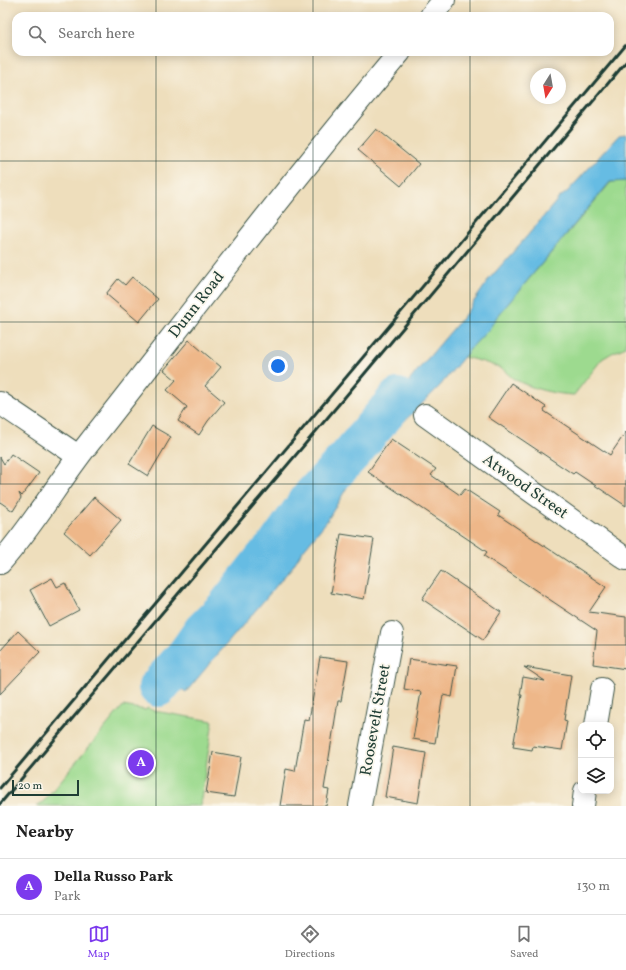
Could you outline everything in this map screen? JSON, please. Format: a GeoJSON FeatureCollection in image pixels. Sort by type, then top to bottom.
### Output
{"type":"FeatureCollection","features":[{"type":"Feature","properties":{"kind":"street"},"geometry":{"type":"LineString","coordinates":[[434,12],[444,0]]}},
{"type":"Feature","properties":{"kind":"street","name":"Dunn Road"},"geometry":{"type":"LineString","coordinates":[[0,563],[14,547],[78,456],[215,282],[397,56]]}},
{"type":"Feature","properties":{"kind":"street"},"geometry":{"type":"LineString","coordinates":[[0,403],[78,456]]}},
{"type":"Feature","properties":{"kind":"street","name":"Atwood Street"},"geometry":{"type":"LineString","coordinates":[[425,415],[626,559]]}},
{"type":"Feature","properties":{"kind":"street","name":"Roosevelt Street"},"geometry":{"type":"LineString","coordinates":[[360,806],[392,633]]}},
{"type":"Feature","properties":{"kind":"street"},"geometry":{"type":"LineString","coordinates":[[596,722],[602,689]]}},
{"type":"Feature","properties":{"kind":"street"},"geometry":{"type":"LineString","coordinates":[[583,806],[585,794]]}},
{"type":"Feature","properties":{"kind":"green space"},"geometry":{"type":"Polygon","coordinates":[[[626,181],[626,347],[602,359],[574,395],[551,392],[521,383],[500,368],[464,357],[611,182],[626,181]]]}},
{"type":"Feature","properties":{"kind":"green space"},"geometry":{"type":"Polygon","coordinates":[[[123,706],[146,710],[147,708],[154,711],[213,721],[200,806],[36,806],[43,802],[123,706]]]}},
{"type":"Feature","properties":{"kind":"water"},"geometry":{"type":"Polygon","coordinates":[[[626,134],[626,181],[610,182],[496,318],[489,329],[471,348],[439,387],[385,440],[349,484],[327,521],[301,553],[293,566],[186,692],[169,681],[212,628],[224,617],[289,528],[314,503],[417,371],[464,316],[490,278],[559,198],[568,191],[619,135],[626,134]]]}},
{"type":"Feature","properties":{"kind":"building"},"geometry":{"type":"Polygon","coordinates":[[[376,129],[419,164],[401,186],[358,150],[376,129]]]}},
{"type":"Feature","properties":{"kind":"building"},"geometry":{"type":"Polygon","coordinates":[[[132,277],[158,299],[139,322],[106,294],[118,279],[125,285],[132,277]]]}},
{"type":"Feature","properties":{"kind":"building"},"geometry":{"type":"Polygon","coordinates":[[[189,340],[221,367],[205,386],[224,402],[208,421],[199,435],[178,421],[187,407],[167,390],[176,380],[164,370],[189,340]]]}},
{"type":"Feature","properties":{"kind":"building"},"geometry":{"type":"Polygon","coordinates":[[[511,383],[546,407],[544,411],[610,455],[626,432],[626,506],[575,472],[573,474],[488,417],[511,383]]]}},
{"type":"Feature","properties":{"kind":"building"},"geometry":{"type":"Polygon","coordinates":[[[152,426],[171,437],[148,476],[129,464],[152,426]]]}},
{"type":"Feature","properties":{"kind":"building"},"geometry":{"type":"Polygon","coordinates":[[[391,439],[436,469],[431,475],[460,495],[465,489],[500,512],[498,515],[606,587],[589,612],[626,617],[626,669],[593,664],[597,631],[484,556],[487,552],[368,472],[391,439]]]}},
{"type":"Feature","properties":{"kind":"building"},"geometry":{"type":"Polygon","coordinates":[[[11,454],[39,473],[22,496],[19,493],[21,498],[13,511],[0,502],[0,457],[4,464],[11,454]]]}},
{"type":"Feature","properties":{"kind":"building"},"geometry":{"type":"Polygon","coordinates":[[[94,497],[121,520],[90,555],[64,532],[94,497]]]}},
{"type":"Feature","properties":{"kind":"building"},"geometry":{"type":"Polygon","coordinates":[[[341,534],[374,539],[364,599],[331,593],[341,534]]]}},
{"type":"Feature","properties":{"kind":"building"},"geometry":{"type":"Polygon","coordinates":[[[441,571],[501,612],[483,640],[422,599],[441,571]]]}},
{"type":"Feature","properties":{"kind":"building"},"geometry":{"type":"Polygon","coordinates":[[[52,578],[57,587],[65,583],[79,610],[49,626],[30,590],[52,578]]]}},
{"type":"Feature","properties":{"kind":"building"},"geometry":{"type":"Polygon","coordinates":[[[18,631],[40,652],[0,694],[0,651],[18,631]]]}},
{"type":"Feature","properties":{"kind":"building"},"geometry":{"type":"Polygon","coordinates":[[[320,657],[348,661],[341,701],[338,701],[324,789],[329,790],[326,806],[280,806],[286,769],[295,771],[304,719],[309,720],[320,657]]]}},
{"type":"Feature","properties":{"kind":"building"},"geometry":{"type":"Polygon","coordinates":[[[409,659],[457,666],[452,697],[443,695],[435,743],[413,739],[421,692],[404,689],[409,659]]]}},
{"type":"Feature","properties":{"kind":"building"},"geometry":{"type":"Polygon","coordinates":[[[524,667],[571,675],[564,720],[567,721],[562,750],[533,746],[532,750],[513,747],[522,695],[520,695],[523,677],[545,681],[524,667]]]}},
{"type":"Feature","properties":{"kind":"building"},"geometry":{"type":"Polygon","coordinates":[[[393,747],[426,753],[418,803],[385,797],[393,747]]]}},
{"type":"Feature","properties":{"kind":"building"},"geometry":{"type":"Polygon","coordinates":[[[213,752],[241,757],[234,797],[206,793],[213,752]]]}},
{"type":"Feature","properties":{"kind":"waterway"},"geometry":{"type":"LineString","coordinates":[[158,687],[187,654],[203,631],[224,610],[264,559],[276,547],[313,495],[352,453],[398,398]]}},
{"type":"Feature","properties":{"kind":"railway"},"geometry":{"type":"LineString","coordinates":[[0,788],[626,45]]}},
{"type":"Feature","properties":{"kind":"railway"},"geometry":{"type":"LineString","coordinates":[[0,804],[345,397],[626,62]]}},
{"type":"Feature","properties":{"kind":"place","name":"Della Russo Park"},"geometry":{"type":"Point","coordinates":[141,763]}}]}
